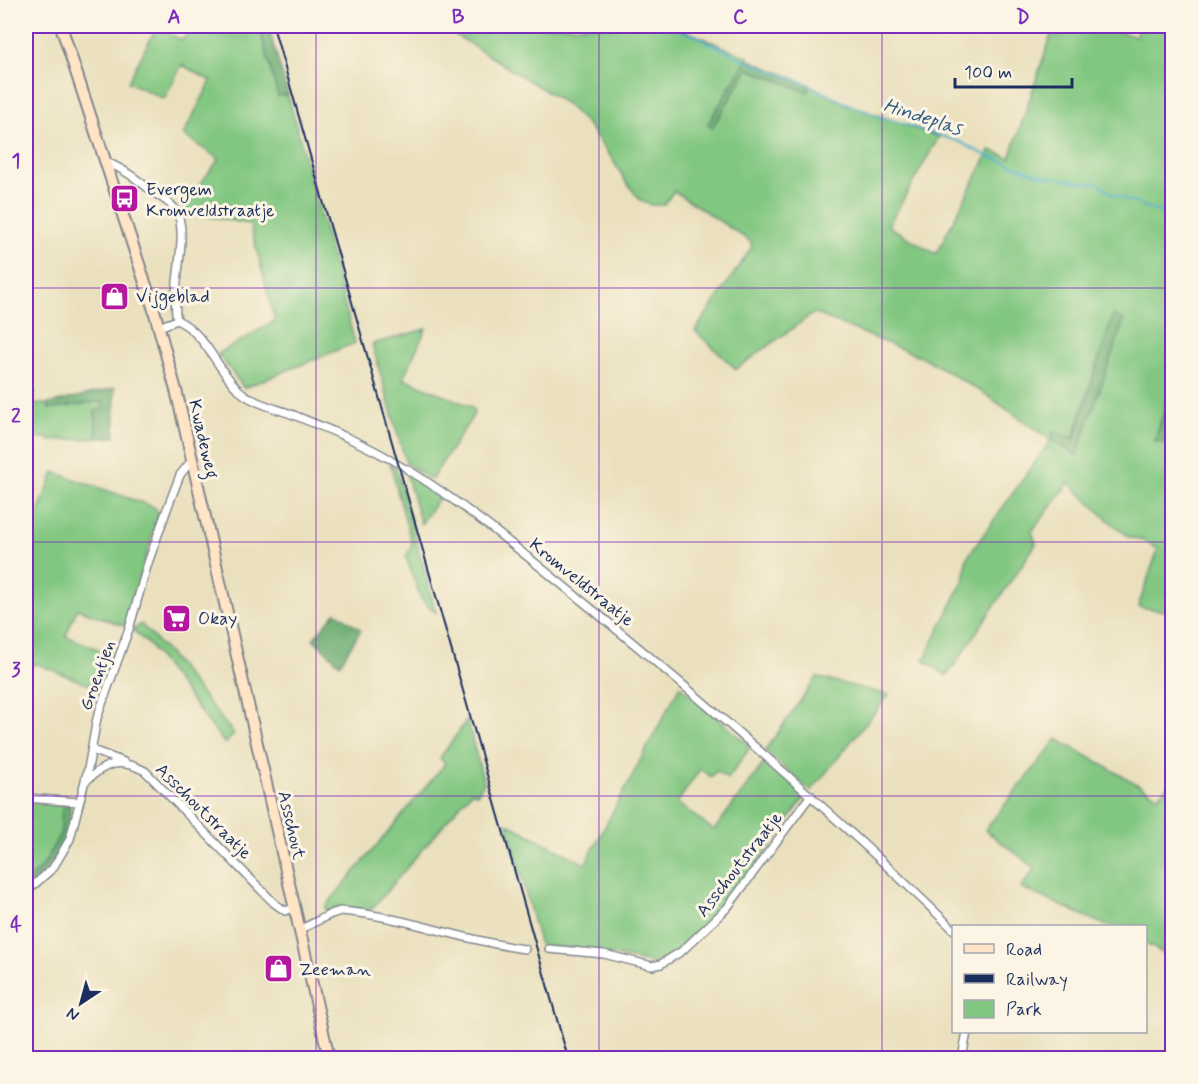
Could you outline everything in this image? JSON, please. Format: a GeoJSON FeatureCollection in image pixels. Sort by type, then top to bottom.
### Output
{"type":"FeatureCollection","features":[{"type":"Feature","properties":{"kind":"main road","name":"Kwadeweg"},"geometry":{"type":"LineString","coordinates":[[61,26],[159,327],[253,728]]}},
{"type":"Feature","properties":{"kind":"main road","name":"Asschout"},"geometry":{"type":"LineString","coordinates":[[253,728],[329,1059]]}},
{"type":"Feature","properties":{"kind":"street"},"geometry":{"type":"LineString","coordinates":[[106,162],[122,168],[174,208],[180,219],[181,237],[175,297],[177,320],[159,327]]}},
{"type":"Feature","properties":{"kind":"street","name":"Kromveldstraatje"},"geometry":{"type":"LineString","coordinates":[[177,320],[185,323],[197,335],[242,393],[339,433],[388,458],[460,505],[530,559],[680,681],[811,795],[952,928]]}},
{"type":"Feature","properties":{"kind":"street","name":"Groentjen"},"geometry":{"type":"LineString","coordinates":[[26,892],[53,868],[70,839],[85,782],[97,718],[129,629],[155,540],[180,475],[192,460]]}},
{"type":"Feature","properties":{"kind":"street"},"geometry":{"type":"LineString","coordinates":[[92,750],[129,764]]}},
{"type":"Feature","properties":{"kind":"street","name":"Asschoutstraatje"},"geometry":{"type":"LineString","coordinates":[[85,782],[92,775],[110,765],[119,763],[129,764],[145,771],[274,903],[285,911],[294,908]]}},
{"type":"Feature","properties":{"kind":"street","name":"Asschoutstraatje"},"geometry":{"type":"LineString","coordinates":[[549,949],[604,954],[652,966],[661,964],[682,951],[727,908],[811,795]]}},
{"type":"Feature","properties":{"kind":"street"},"geometry":{"type":"LineString","coordinates":[[26,798],[78,802]]}},
{"type":"Feature","properties":{"kind":"street"},"geometry":{"type":"LineString","coordinates":[[299,929],[309,926],[331,912],[347,911],[525,948]]}},
{"type":"Feature","properties":{"kind":"street"},"geometry":{"type":"LineString","coordinates":[[962,1059],[967,1033]]}},
{"type":"Feature","properties":{"kind":"green space"},"geometry":{"type":"Polygon","coordinates":[[[192,26],[259,26],[278,96],[288,95],[355,343],[244,388],[218,354],[275,321],[250,224],[191,213],[183,207],[219,159],[183,135],[211,81],[182,65],[164,99],[128,82],[156,28],[183,40],[192,26]]]}},
{"type":"Feature","properties":{"kind":"green space"},"geometry":{"type":"Polygon","coordinates":[[[259,26],[268,26],[288,95],[278,96],[259,26]]]}},
{"type":"Feature","properties":{"kind":"green space"},"geometry":{"type":"Polygon","coordinates":[[[441,26],[675,26],[748,57],[708,124],[712,127],[748,69],[807,91],[810,85],[846,104],[939,137],[888,226],[936,254],[990,150],[1010,158],[1054,26],[1097,26],[1135,36],[1139,26],[1172,26],[1172,385],[1155,441],[1172,444],[1172,612],[1138,607],[1158,549],[1144,541],[1129,537],[1069,483],[1032,531],[1036,544],[947,676],[924,660],[965,577],[966,559],[1051,440],[985,394],[928,360],[814,313],[736,369],[695,331],[752,247],[750,241],[674,191],[664,205],[651,205],[640,200],[587,124],[565,103],[441,26]],[[1114,316],[1073,438],[1053,432],[1052,440],[1076,455],[1114,316]]]}},
{"type":"Feature","properties":{"kind":"green space"},"geometry":{"type":"Polygon","coordinates":[[[747,59],[810,85],[808,92],[748,69],[712,128],[708,124],[747,59]]]}},
{"type":"Feature","properties":{"kind":"green space"},"geometry":{"type":"Polygon","coordinates":[[[1113,315],[1124,320],[1077,455],[1052,440],[1053,432],[1074,438],[1113,315]]]}},
{"type":"Feature","properties":{"kind":"green space"},"geometry":{"type":"Polygon","coordinates":[[[426,329],[403,378],[470,406],[474,411],[431,480],[406,463],[372,344],[426,329]]]}},
{"type":"Feature","properties":{"kind":"green space"},"geometry":{"type":"Polygon","coordinates":[[[1172,385],[1172,444],[1155,441],[1172,385]]]}},
{"type":"Feature","properties":{"kind":"green space"},"geometry":{"type":"Polygon","coordinates":[[[115,388],[115,437],[97,438],[95,411],[103,410],[102,401],[49,409],[48,404],[115,388]]]}},
{"type":"Feature","properties":{"kind":"green space"},"geometry":{"type":"Polygon","coordinates":[[[26,389],[35,391],[33,404],[48,404],[49,409],[102,401],[103,410],[95,411],[97,438],[50,441],[49,438],[26,439],[26,389]]]}},
{"type":"Feature","properties":{"kind":"green space"},"geometry":{"type":"Polygon","coordinates":[[[390,464],[396,467],[436,613],[421,599],[406,557],[412,545],[390,464]]]}},
{"type":"Feature","properties":{"kind":"green space"},"geometry":{"type":"Polygon","coordinates":[[[54,472],[154,507],[159,513],[125,626],[77,609],[66,636],[115,656],[103,690],[34,663],[26,681],[26,545],[35,529],[32,528],[54,472]]]}},
{"type":"Feature","properties":{"kind":"green space"},"geometry":{"type":"Polygon","coordinates":[[[406,473],[441,495],[421,524],[406,473]]]}},
{"type":"Feature","properties":{"kind":"green space"},"geometry":{"type":"Polygon","coordinates":[[[336,612],[361,630],[340,664],[313,639],[336,612]]]}},
{"type":"Feature","properties":{"kind":"green space"},"geometry":{"type":"Polygon","coordinates":[[[141,624],[170,655],[234,734],[225,744],[149,645],[133,630],[141,624]]]}},
{"type":"Feature","properties":{"kind":"green space"},"geometry":{"type":"Polygon","coordinates":[[[817,677],[889,695],[811,791],[765,751],[817,677]]]}},
{"type":"Feature","properties":{"kind":"green space"},"geometry":{"type":"Polygon","coordinates":[[[680,686],[749,745],[749,749],[728,779],[716,771],[711,777],[700,769],[677,803],[714,830],[767,759],[806,794],[805,797],[735,893],[713,919],[691,941],[670,956],[651,963],[576,948],[540,946],[507,823],[585,864],[680,686]]]}},
{"type":"Feature","properties":{"kind":"green space"},"geometry":{"type":"Polygon","coordinates":[[[467,720],[484,783],[477,794],[472,791],[371,910],[336,908],[327,911],[325,907],[445,764],[440,758],[467,720]]]}},
{"type":"Feature","properties":{"kind":"green space"},"geometry":{"type":"Polygon","coordinates":[[[1057,739],[1158,796],[1172,781],[1172,958],[1147,945],[1147,925],[1105,925],[1021,888],[1035,868],[985,830],[1057,739]]]}},
{"type":"Feature","properties":{"kind":"green space"},"geometry":{"type":"Polygon","coordinates":[[[26,802],[62,805],[61,832],[44,864],[28,881],[26,880],[26,802]]]}},
{"type":"Feature","properties":{"kind":"green space"},"geometry":{"type":"Polygon","coordinates":[[[62,805],[70,805],[70,818],[64,842],[44,872],[26,890],[26,883],[44,864],[61,832],[62,805]]]}},
{"type":"Feature","properties":{"kind":"waterway","name":"Hindeplas"},"geometry":{"type":"LineString","coordinates":[[668,26],[694,35],[742,59],[807,84],[843,102],[879,116],[960,142],[985,155],[1040,175],[1098,183],[1114,195],[1172,217]]}},
{"type":"Feature","properties":{"kind":"railway"},"geometry":{"type":"LineString","coordinates":[[273,26],[568,1058]]}},
{"type":"Feature","properties":{"kind":"place","name":"Evergem Kromveldstraatje"},"geometry":{"type":"Point","coordinates":[125,199]}},
{"type":"Feature","properties":{"kind":"place","name":"Vijgeblad"},"geometry":{"type":"Point","coordinates":[115,296]}},
{"type":"Feature","properties":{"kind":"place","name":"Okay"},"geometry":{"type":"Point","coordinates":[177,618]}},
{"type":"Feature","properties":{"kind":"place","name":"Zeeman"},"geometry":{"type":"Point","coordinates":[278,969]}}]}
